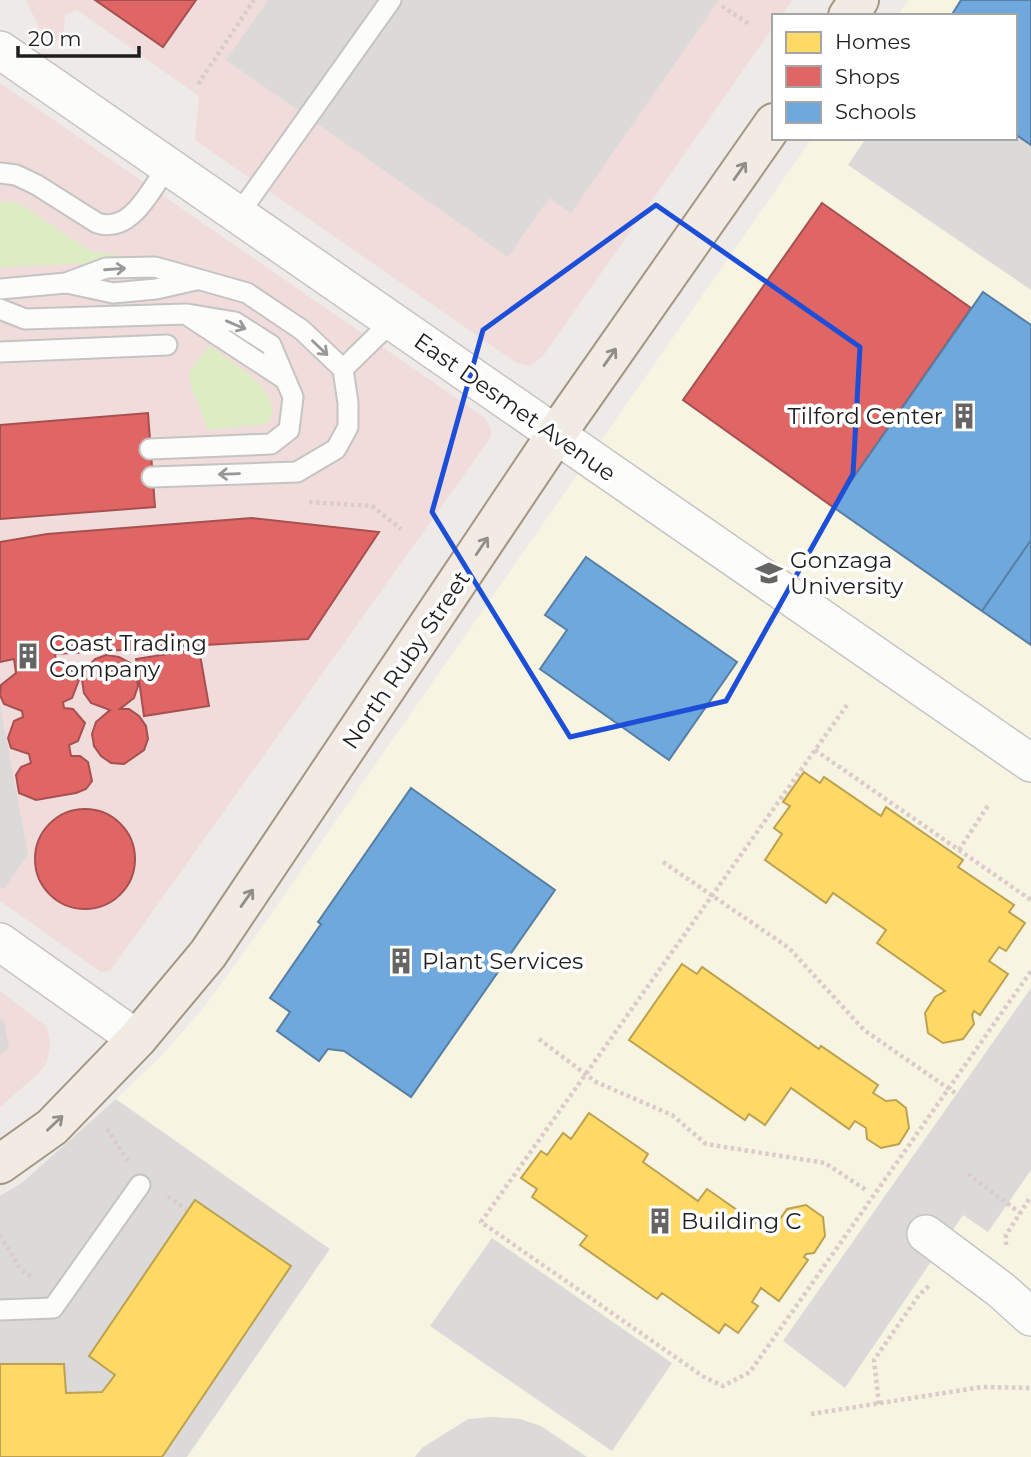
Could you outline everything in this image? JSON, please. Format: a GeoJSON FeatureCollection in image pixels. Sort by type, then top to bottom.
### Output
{"type":"FeatureCollection","features":[{"type":"Feature","properties":{"kind":"main road","name":"North Ruby Street"},"geometry":{"type":"LineString","coordinates":[[0,1164],[52,1127],[137,1038],[215,943],[555,436],[772,127]]}},
{"type":"Feature","properties":{"kind":"street","name":"East Desmet Avenue"},"geometry":{"type":"LineString","coordinates":[[0,50],[1031,763]]}},
{"type":"Feature","properties":{"kind":"street"},"geometry":{"type":"LineString","coordinates":[[5,953],[137,1038]]}},
{"type":"Feature","properties":{"kind":"street"},"geometry":{"type":"LineString","coordinates":[[926,1234],[1019,1306]]}},
{"type":"Feature","properties":{"kind":"lane"},"geometry":{"type":"LineString","coordinates":[[238,215],[391,0]]}},
{"type":"Feature","properties":{"kind":"lane"},"geometry":{"type":"LineString","coordinates":[[0,173],[16,175],[109,228],[123,224],[132,215],[167,167]]}},
{"type":"Feature","properties":{"kind":"lane"},"geometry":{"type":"LineString","coordinates":[[0,289],[66,283],[106,268],[155,267],[247,293],[302,330],[342,369],[348,403],[348,427],[336,449],[297,472],[152,477]]}},
{"type":"Feature","properties":{"kind":"lane"},"geometry":{"type":"LineString","coordinates":[[0,309],[25,319],[187,314],[235,322],[271,345],[293,397],[289,430],[271,444],[150,449]]}},
{"type":"Feature","properties":{"kind":"lane"},"geometry":{"type":"LineString","coordinates":[[342,369],[391,321]]}},
{"type":"Feature","properties":{"kind":"lane"},"geometry":{"type":"LineString","coordinates":[[0,352],[167,345]]}},
{"type":"Feature","properties":{"kind":"lane"},"geometry":{"type":"LineString","coordinates":[[0,1310],[53,1308],[139,1185]]}},
{"type":"Feature","properties":{"kind":"path"},"geometry":{"type":"LineString","coordinates":[[198,84],[254,0]]}},
{"type":"Feature","properties":{"kind":"path"},"geometry":{"type":"LineString","coordinates":[[722,6],[749,24]]}},
{"type":"Feature","properties":{"kind":"path"},"geometry":{"type":"LineString","coordinates":[[847,705],[481,1222],[704,1377],[723,1386],[750,1372],[1031,971]]}},
{"type":"Feature","properties":{"kind":"path"},"geometry":{"type":"LineString","coordinates":[[815,750],[1031,900]]}},
{"type":"Feature","properties":{"kind":"path"},"geometry":{"type":"LineString","coordinates":[[959,850],[989,804]]}},
{"type":"Feature","properties":{"kind":"path"},"geometry":{"type":"LineString","coordinates":[[663,862],[789,948],[864,1030],[956,1093]]}},
{"type":"Feature","properties":{"kind":"path"},"geometry":{"type":"LineString","coordinates":[[539,1039],[596,1082],[672,1115],[706,1144],[825,1163],[866,1190]]}},
{"type":"Feature","properties":{"kind":"path"},"geometry":{"type":"LineString","coordinates":[[968,1174],[1020,1213]]}},
{"type":"Feature","properties":{"kind":"path"},"geometry":{"type":"LineString","coordinates":[[1019,1306],[1006,1234],[1031,1196]]}},
{"type":"Feature","properties":{"kind":"path"},"geometry":{"type":"LineString","coordinates":[[0,1235],[20,1269],[37,1281]]}},
{"type":"Feature","properties":{"kind":"path"},"geometry":{"type":"LineString","coordinates":[[879,1404],[874,1360],[919,1295],[943,1274],[965,1263]]}},
{"type":"Feature","properties":{"kind":"path"},"geometry":{"type":"LineString","coordinates":[[811,1414],[982,1387],[1031,1388]]}},
{"type":"Feature","properties":{"kind":"highlighted area"},"geometry":{"type":"Polygon","coordinates":[[[656,205],[860,347],[853,474],[726,701],[570,737],[432,512],[483,330],[656,205]]]}},
{"type":"Feature","properties":{"kind":"shaded area"},"geometry":{"type":"Polygon","coordinates":[[[26,0],[792,0],[782,14],[772,14],[772,29],[543,356],[530,366],[517,363],[195,140],[199,96],[77,10],[65,14],[63,40],[56,41],[39,28],[26,0]]]}},
{"type":"Feature","properties":{"kind":"shaded area"},"geometry":{"type":"Polygon","coordinates":[[[268,0],[719,0],[571,213],[549,198],[508,257],[226,60],[268,0]]]}},
{"type":"Feature","properties":{"kind":"shaded area","name":"Gonzaga University"},"geometry":{"type":"Polygon","coordinates":[[[908,0],[1031,0],[1031,1457],[187,1457],[330,1249],[116,1099],[161,1056],[204,1007],[257,934],[811,140],[1017,140],[1017,14],[898,14],[908,0]]]}},
{"type":"Feature","properties":{"kind":"shaded area"},"geometry":{"type":"Polygon","coordinates":[[[0,83],[485,418],[491,431],[491,437],[110,971],[101,972],[0,901],[0,83]]]}},
{"type":"Feature","properties":{"kind":"shaded area"},"geometry":{"type":"Polygon","coordinates":[[[1017,135],[1031,145],[1031,290],[848,165],[865,140],[1017,140],[1017,135]]]}},
{"type":"Feature","properties":{"kind":"shaded area"},"geometry":{"type":"Polygon","coordinates":[[[0,705],[28,854],[4,889],[0,887],[0,705]]]}},
{"type":"Feature","properties":{"kind":"shaded area"},"geometry":{"type":"Polygon","coordinates":[[[1031,988],[1031,1170],[988,1232],[963,1215],[845,1388],[783,1341],[1031,988]]]}},
{"type":"Feature","properties":{"kind":"shaded area"},"geometry":{"type":"Polygon","coordinates":[[[0,991],[47,1027],[50,1043],[47,1062],[39,1073],[0,1107],[0,991]]]}},
{"type":"Feature","properties":{"kind":"shaded area"},"geometry":{"type":"Polygon","coordinates":[[[0,1018],[4,1021],[9,1048],[0,1055],[0,1018]]]}},
{"type":"Feature","properties":{"kind":"shaded area"},"geometry":{"type":"Polygon","coordinates":[[[116,1099],[330,1249],[187,1457],[0,1457],[0,1196],[23,1182],[116,1099]]]}},
{"type":"Feature","properties":{"kind":"shaded area"},"geometry":{"type":"Polygon","coordinates":[[[104,1157],[183,1211],[79,1362],[0,1362],[0,1304],[104,1157]]]}},
{"type":"Feature","properties":{"kind":"shaded area"},"geometry":{"type":"Polygon","coordinates":[[[492,1238],[672,1363],[612,1451],[430,1326],[492,1238]]]}},
{"type":"Feature","properties":{"kind":"shaded area"},"geometry":{"type":"Polygon","coordinates":[[[468,1419],[520,1419],[541,1426],[587,1457],[415,1457],[422,1448],[468,1419]]]}},
{"type":"Feature","properties":{"kind":"green space"},"geometry":{"type":"Polygon","coordinates":[[[0,203],[19,203],[90,251],[121,256],[122,262],[0,267],[0,203]]]}},
{"type":"Feature","properties":{"kind":"green space"},"geometry":{"type":"Polygon","coordinates":[[[209,346],[242,369],[264,390],[272,413],[267,424],[208,430],[189,373],[209,346]]]}},
{"type":"Feature","properties":{"kind":"building: Homes"},"geometry":{"type":"Polygon","coordinates":[[[804,772],[820,783],[824,777],[881,816],[886,807],[963,860],[958,867],[1014,905],[1009,912],[1025,923],[1006,951],[999,947],[989,961],[1008,974],[980,1015],[974,1011],[974,1024],[963,1039],[943,1043],[928,1033],[925,1013],[935,997],[945,991],[877,943],[886,930],[833,893],[826,903],[765,860],[782,834],[774,828],[790,806],[783,802],[804,772]]]}},
{"type":"Feature","properties":{"kind":"building: Homes"},"geometry":{"type":"Polygon","coordinates":[[[682,964],[697,974],[702,967],[819,1049],[821,1046],[878,1085],[873,1093],[886,1101],[896,1100],[906,1108],[909,1128],[899,1144],[881,1148],[867,1139],[866,1128],[855,1121],[849,1129],[791,1088],[765,1125],[749,1114],[745,1120],[629,1040],[682,964]]]}},
{"type":"Feature","properties":{"kind":"building: Homes","name":"Building C"},"geometry":{"type":"Polygon","coordinates":[[[589,1113],[648,1154],[643,1162],[698,1201],[707,1189],[773,1235],[787,1209],[806,1205],[823,1217],[825,1236],[814,1253],[806,1254],[804,1257],[808,1260],[779,1301],[761,1288],[752,1302],[758,1306],[738,1333],[725,1324],[719,1333],[662,1293],[657,1299],[580,1245],[587,1236],[532,1197],[537,1189],[521,1178],[541,1151],[547,1155],[563,1133],[571,1139],[589,1113]]]}},
{"type":"Feature","properties":{"kind":"building: Homes"},"geometry":{"type":"Polygon","coordinates":[[[195,1200],[291,1266],[162,1457],[0,1457],[0,1364],[64,1364],[66,1393],[102,1392],[115,1375],[89,1356],[195,1200]]]}},
{"type":"Feature","properties":{"kind":"building: Shops"},"geometry":{"type":"Polygon","coordinates":[[[95,0],[196,0],[163,47],[95,0]]]}},
{"type":"Feature","properties":{"kind":"building: Shops"},"geometry":{"type":"Polygon","coordinates":[[[822,203],[971,308],[833,507],[683,400],[822,203]]]}},
{"type":"Feature","properties":{"kind":"building: Shops"},"geometry":{"type":"Polygon","coordinates":[[[148,413],[155,507],[0,519],[0,425],[148,413]]]}},
{"type":"Feature","properties":{"kind":"building: Shops","name":"Coast Trading Company"},"geometry":{"type":"Polygon","coordinates":[[[252,518],[379,532],[308,639],[55,654],[57,665],[66,665],[79,680],[72,698],[63,702],[64,708],[73,709],[85,723],[78,741],[69,745],[71,756],[80,756],[88,762],[92,781],[86,789],[76,793],[36,800],[19,793],[16,775],[21,767],[31,763],[29,754],[11,748],[8,738],[14,721],[23,717],[22,711],[4,704],[0,695],[1,685],[16,673],[14,659],[0,662],[0,542],[47,534],[252,518]]]}},
{"type":"Feature","properties":{"kind":"building: Shops"},"geometry":{"type":"Polygon","coordinates":[[[199,649],[209,706],[144,716],[136,659],[199,649]]]}},
{"type":"Feature","properties":{"kind":"building: Shops"},"geometry":{"type":"Polygon","coordinates":[[[106,655],[119,657],[130,663],[136,673],[138,686],[134,698],[120,709],[129,709],[139,716],[146,726],[148,739],[144,750],[124,764],[111,763],[101,756],[94,746],[92,734],[96,722],[110,710],[91,703],[84,693],[82,680],[86,669],[95,659],[106,655]]]}},
{"type":"Feature","properties":{"kind":"building: Shops"},"geometry":{"type":"Polygon","coordinates":[[[85,809],[104,813],[120,824],[131,840],[135,859],[131,878],[120,894],[104,905],[85,909],[66,905],[50,894],[39,878],[35,859],[39,840],[50,824],[66,813],[85,809]]]}},
{"type":"Feature","properties":{"kind":"building: Schools"},"geometry":{"type":"Polygon","coordinates":[[[961,0],[1031,0],[1031,145],[1017,135],[1017,14],[952,14],[961,0]]]}},
{"type":"Feature","properties":{"kind":"building: Schools","name":"Tilford Center"},"geometry":{"type":"Polygon","coordinates":[[[983,292],[1031,325],[1031,540],[982,611],[833,507],[983,292]]]}},
{"type":"Feature","properties":{"kind":"building: Schools"},"geometry":{"type":"Polygon","coordinates":[[[1031,540],[1031,645],[982,611],[1031,540]]]}},
{"type":"Feature","properties":{"kind":"building: Schools"},"geometry":{"type":"Polygon","coordinates":[[[586,557],[737,662],[669,760],[540,669],[567,630],[545,615],[586,557]]]}},
{"type":"Feature","properties":{"kind":"building: Schools","name":"Plant Services"},"geometry":{"type":"Polygon","coordinates":[[[411,788],[555,890],[411,1097],[344,1051],[328,1049],[319,1061],[277,1031],[290,1012],[270,998],[321,924],[318,922],[411,788]]]}},
{"type":"Feature","properties":{"kind":"place","name":"Tilford Center"},"geometry":{"type":"Point","coordinates":[964,416]}},
{"type":"Feature","properties":{"kind":"place","name":"Gonzaga University"},"geometry":{"type":"Point","coordinates":[769,573]}},
{"type":"Feature","properties":{"kind":"place","name":"Coast Trading Company"},"geometry":{"type":"Point","coordinates":[28,656]}},
{"type":"Feature","properties":{"kind":"place","name":"Plant Services"},"geometry":{"type":"Point","coordinates":[401,961]}},
{"type":"Feature","properties":{"kind":"place","name":"Building C"},"geometry":{"type":"Point","coordinates":[660,1221]}}]}
